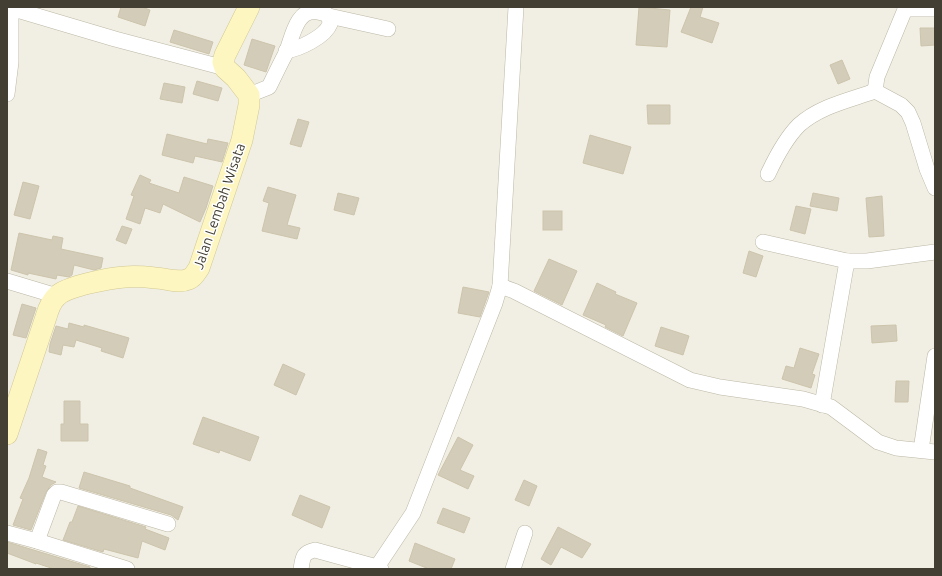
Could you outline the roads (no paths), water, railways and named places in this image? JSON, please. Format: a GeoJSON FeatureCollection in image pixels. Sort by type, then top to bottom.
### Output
{"type":"FeatureCollection","features":[{"type":"Feature","properties":{"kind":"street"},"geometry":{"type":"LineString","coordinates":[[225,68],[223,62],[225,55],[249,7]]}},
{"type":"Feature","properties":{"kind":"street"},"geometry":{"type":"LineString","coordinates":[[301,569],[304,555],[308,551],[315,550],[379,568],[413,513],[495,304],[500,286],[516,7]]}},
{"type":"Feature","properties":{"kind":"street"},"geometry":{"type":"LineString","coordinates":[[7,94],[11,62],[9,8],[114,39],[225,68],[236,78],[249,95],[269,86],[286,51],[293,30],[297,22],[303,17],[314,12],[324,13],[329,16],[388,29]]}},
{"type":"Feature","properties":{"kind":"street"},"geometry":{"type":"LineString","coordinates":[[875,91],[878,77],[906,8],[935,8]]}},
{"type":"Feature","properties":{"kind":"street"},"geometry":{"type":"LineString","coordinates":[[286,51],[294,50],[324,32],[330,24],[329,16]]}},
{"type":"Feature","properties":{"kind":"street"},"geometry":{"type":"LineString","coordinates":[[768,174],[784,145],[798,126],[808,118],[826,108],[875,91],[900,105],[908,112],[935,188]]}},
{"type":"Feature","properties":{"kind":"street","name":"Jalan Lembah Wisata"},"geometry":{"type":"LineString","coordinates":[[57,296],[67,289],[125,276],[176,281],[190,279],[194,275],[199,268],[242,140],[249,105],[249,95]]}},
{"type":"Feature","properties":{"kind":"street"},"geometry":{"type":"LineString","coordinates":[[763,242],[847,261],[867,261],[935,252]]}},
{"type":"Feature","properties":{"kind":"street"},"geometry":{"type":"LineString","coordinates":[[822,404],[847,261]]}},
{"type":"Feature","properties":{"kind":"street"},"geometry":{"type":"LineString","coordinates":[[7,282],[57,296],[50,305],[7,434]]}},
{"type":"Feature","properties":{"kind":"street"},"geometry":{"type":"LineString","coordinates":[[500,286],[514,291],[690,380],[720,387],[803,399],[822,404],[831,407],[878,442],[896,448],[928,450],[935,356]]}},
{"type":"Feature","properties":{"kind":"street"},"geometry":{"type":"LineString","coordinates":[[37,541],[56,492],[61,492],[168,524]]}},
{"type":"Feature","properties":{"kind":"street"},"geometry":{"type":"LineString","coordinates":[[7,533],[127,569]]}},
{"type":"Feature","properties":{"kind":"street"},"geometry":{"type":"LineString","coordinates":[[513,569],[525,533]]}}]}
